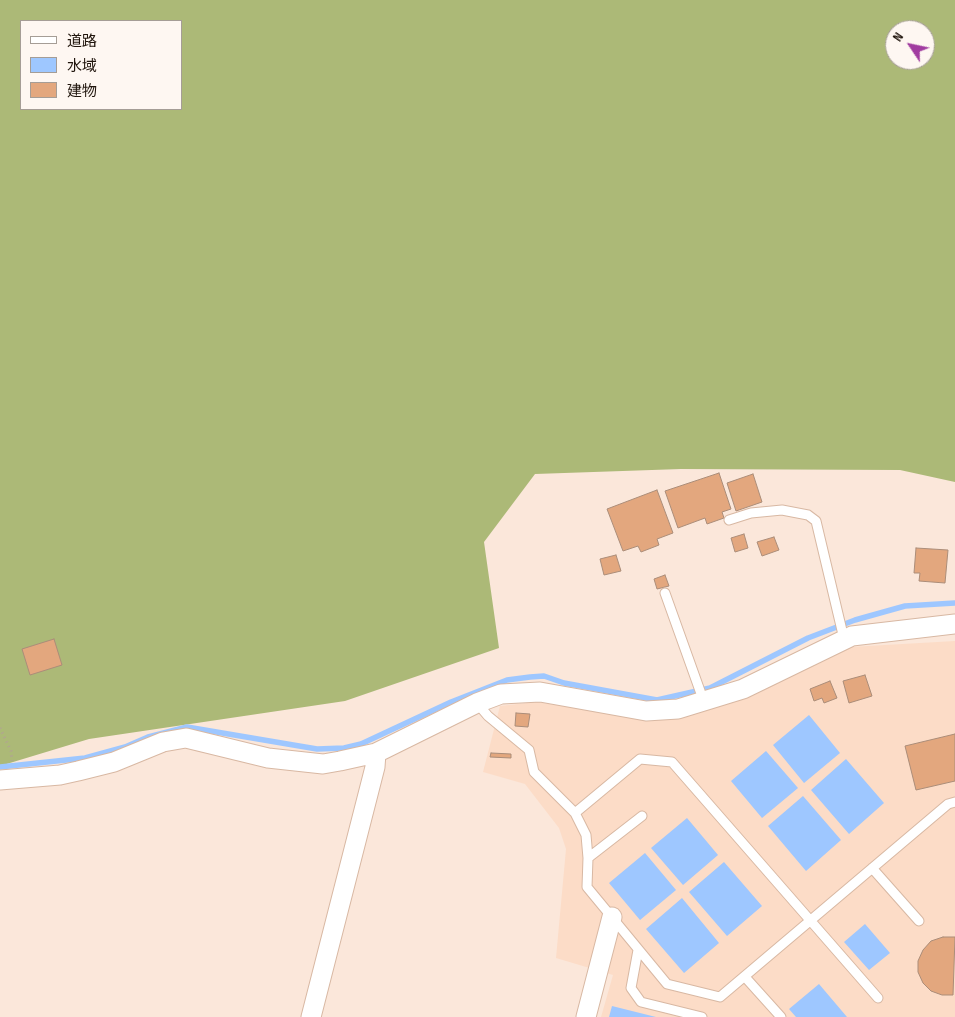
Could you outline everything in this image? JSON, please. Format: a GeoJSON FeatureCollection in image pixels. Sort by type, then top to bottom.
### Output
{"type":"FeatureCollection","features":[{"type":"Feature","properties":{"kind":"street"},"geometry":{"type":"LineString","coordinates":[[7,780],[60,775],[78,771],[114,762],[163,742],[186,738],[268,758],[323,764],[376,753],[478,702],[501,694],[540,692],[646,711],[678,709],[742,689],[844,639],[891,630],[955,624]]}},
{"type":"Feature","properties":{"kind":"street"},"geometry":{"type":"LineString","coordinates":[[311,1017],[372,776],[376,753]]}},
{"type":"Feature","properties":{"kind":"street"},"geometry":{"type":"LineString","coordinates":[[586,1017],[612,917]]}},
{"type":"Feature","properties":{"kind":"lane"},"geometry":{"type":"LineString","coordinates":[[729,520],[751,513],[782,510],[808,515],[816,521],[844,639]]}},
{"type":"Feature","properties":{"kind":"lane"},"geometry":{"type":"LineString","coordinates":[[665,593],[704,702]]}},
{"type":"Feature","properties":{"kind":"lane"},"geometry":{"type":"LineString","coordinates":[[478,702],[488,716],[529,750],[534,772],[575,813],[586,835],[588,858],[586,887],[666,984],[720,997],[948,804],[955,802]]}},
{"type":"Feature","properties":{"kind":"lane"},"geometry":{"type":"LineString","coordinates":[[575,813],[640,759],[672,762],[878,998]]}},
{"type":"Feature","properties":{"kind":"lane"},"geometry":{"type":"LineString","coordinates":[[588,858],[642,816]]}},
{"type":"Feature","properties":{"kind":"lane"},"geometry":{"type":"LineString","coordinates":[[872,868],[919,921]]}},
{"type":"Feature","properties":{"kind":"lane"},"geometry":{"type":"LineString","coordinates":[[638,950],[631,988],[641,1002],[702,1017]]}},
{"type":"Feature","properties":{"kind":"lane"},"geometry":{"type":"LineString","coordinates":[[745,977],[781,1017]]}},
{"type":"Feature","properties":{"kind":"path"},"geometry":{"type":"LineString","coordinates":[[0,728],[11,751],[7,780]]}},
{"type":"Feature","properties":{"kind":"shaded area"},"geometry":{"type":"Polygon","coordinates":[[[955,641],[955,1017],[601,1017],[613,975],[556,958],[566,849],[559,828],[525,784],[483,772],[500,706],[536,702],[662,720],[690,716],[850,647],[955,641]]]}},
{"type":"Feature","properties":{"kind":"green space"},"geometry":{"type":"Polygon","coordinates":[[[0,0],[955,0],[955,482],[900,470],[681,469],[535,474],[484,542],[499,648],[345,701],[89,739],[0,766],[0,0]]]}},
{"type":"Feature","properties":{"kind":"water"},"geometry":{"type":"Polygon","coordinates":[[[809,715],[840,753],[804,783],[773,745],[809,715]]]}},
{"type":"Feature","properties":{"kind":"water"},"geometry":{"type":"Polygon","coordinates":[[[766,751],[798,788],[762,818],[731,781],[766,751]]]}},
{"type":"Feature","properties":{"kind":"water"},"geometry":{"type":"Polygon","coordinates":[[[846,759],[884,803],[849,834],[811,790],[846,759]]]}},
{"type":"Feature","properties":{"kind":"water"},"geometry":{"type":"Polygon","coordinates":[[[803,796],[841,840],[806,871],[768,826],[803,796]]]}},
{"type":"Feature","properties":{"kind":"water"},"geometry":{"type":"Polygon","coordinates":[[[687,818],[718,855],[683,885],[651,848],[687,818]]]}},
{"type":"Feature","properties":{"kind":"water"},"geometry":{"type":"Polygon","coordinates":[[[645,853],[676,890],[640,920],[609,883],[645,853]]]}},
{"type":"Feature","properties":{"kind":"water"},"geometry":{"type":"Polygon","coordinates":[[[724,862],[762,906],[727,936],[689,892],[724,862]]]}},
{"type":"Feature","properties":{"kind":"water"},"geometry":{"type":"Polygon","coordinates":[[[682,898],[719,943],[684,973],[646,929],[682,898]]]}},
{"type":"Feature","properties":{"kind":"water"},"geometry":{"type":"Polygon","coordinates":[[[865,924],[890,953],[869,970],[844,942],[865,924]]]}},
{"type":"Feature","properties":{"kind":"water"},"geometry":{"type":"Polygon","coordinates":[[[819,984],[847,1017],[796,1017],[789,1009],[819,984]]]}},
{"type":"Feature","properties":{"kind":"water"},"geometry":{"type":"Polygon","coordinates":[[[612,1006],[656,1017],[609,1017],[612,1006]]]}},
{"type":"Feature","properties":{"kind":"building"},"geometry":{"type":"Polygon","coordinates":[[[719,473],[731,509],[722,512],[724,518],[707,524],[705,518],[678,528],[665,491],[719,473]]]}},
{"type":"Feature","properties":{"kind":"building"},"geometry":{"type":"Polygon","coordinates":[[[753,474],[762,502],[736,511],[727,483],[753,474]]]}},
{"type":"Feature","properties":{"kind":"building"},"geometry":{"type":"Polygon","coordinates":[[[657,490],[673,533],[657,539],[659,545],[641,552],[638,546],[623,551],[607,509],[657,490]]]}},
{"type":"Feature","properties":{"kind":"building"},"geometry":{"type":"Polygon","coordinates":[[[744,534],[748,548],[735,552],[731,538],[744,534]]]}},
{"type":"Feature","properties":{"kind":"building"},"geometry":{"type":"Polygon","coordinates":[[[774,537],[779,550],[762,556],[757,542],[774,537]]]}},
{"type":"Feature","properties":{"kind":"building"},"geometry":{"type":"Polygon","coordinates":[[[916,548],[948,550],[945,583],[919,581],[920,573],[914,573],[916,548]]]}},
{"type":"Feature","properties":{"kind":"building"},"geometry":{"type":"Polygon","coordinates":[[[616,555],[621,571],[604,575],[600,559],[616,555]]]}},
{"type":"Feature","properties":{"kind":"building"},"geometry":{"type":"Polygon","coordinates":[[[665,575],[669,586],[657,589],[654,579],[665,575]]]}},
{"type":"Feature","properties":{"kind":"building"},"geometry":{"type":"Polygon","coordinates":[[[54,639],[62,665],[30,675],[22,649],[54,639]]]}},
{"type":"Feature","properties":{"kind":"building"},"geometry":{"type":"Polygon","coordinates":[[[865,675],[872,696],[849,703],[843,681],[865,675]]]}},
{"type":"Feature","properties":{"kind":"building"},"geometry":{"type":"Polygon","coordinates":[[[830,681],[837,698],[824,703],[822,698],[814,701],[810,689],[830,681]]]}},
{"type":"Feature","properties":{"kind":"building"},"geometry":{"type":"Polygon","coordinates":[[[516,713],[530,714],[528,727],[515,726],[516,713]]]}},
{"type":"Feature","properties":{"kind":"building"},"geometry":{"type":"Polygon","coordinates":[[[955,734],[955,781],[916,790],[905,746],[955,734]]]}},
{"type":"Feature","properties":{"kind":"building"},"geometry":{"type":"Polygon","coordinates":[[[491,753],[511,754],[511,758],[490,757],[491,753]]]}},
{"type":"Feature","properties":{"kind":"building"},"geometry":{"type":"Polygon","coordinates":[[[943,937],[955,937],[953,995],[942,995],[931,991],[923,983],[918,972],[918,961],[923,950],[931,941],[943,937]]]}},
{"type":"Feature","properties":{"kind":"waterway"},"geometry":{"type":"LineString","coordinates":[[0,767],[85,758],[125,747],[148,737],[187,727],[317,749],[344,748],[361,744],[451,702],[507,680],[530,677],[544,676],[564,683],[657,700],[710,688],[808,638],[855,620],[905,606],[955,603]]}}]}
